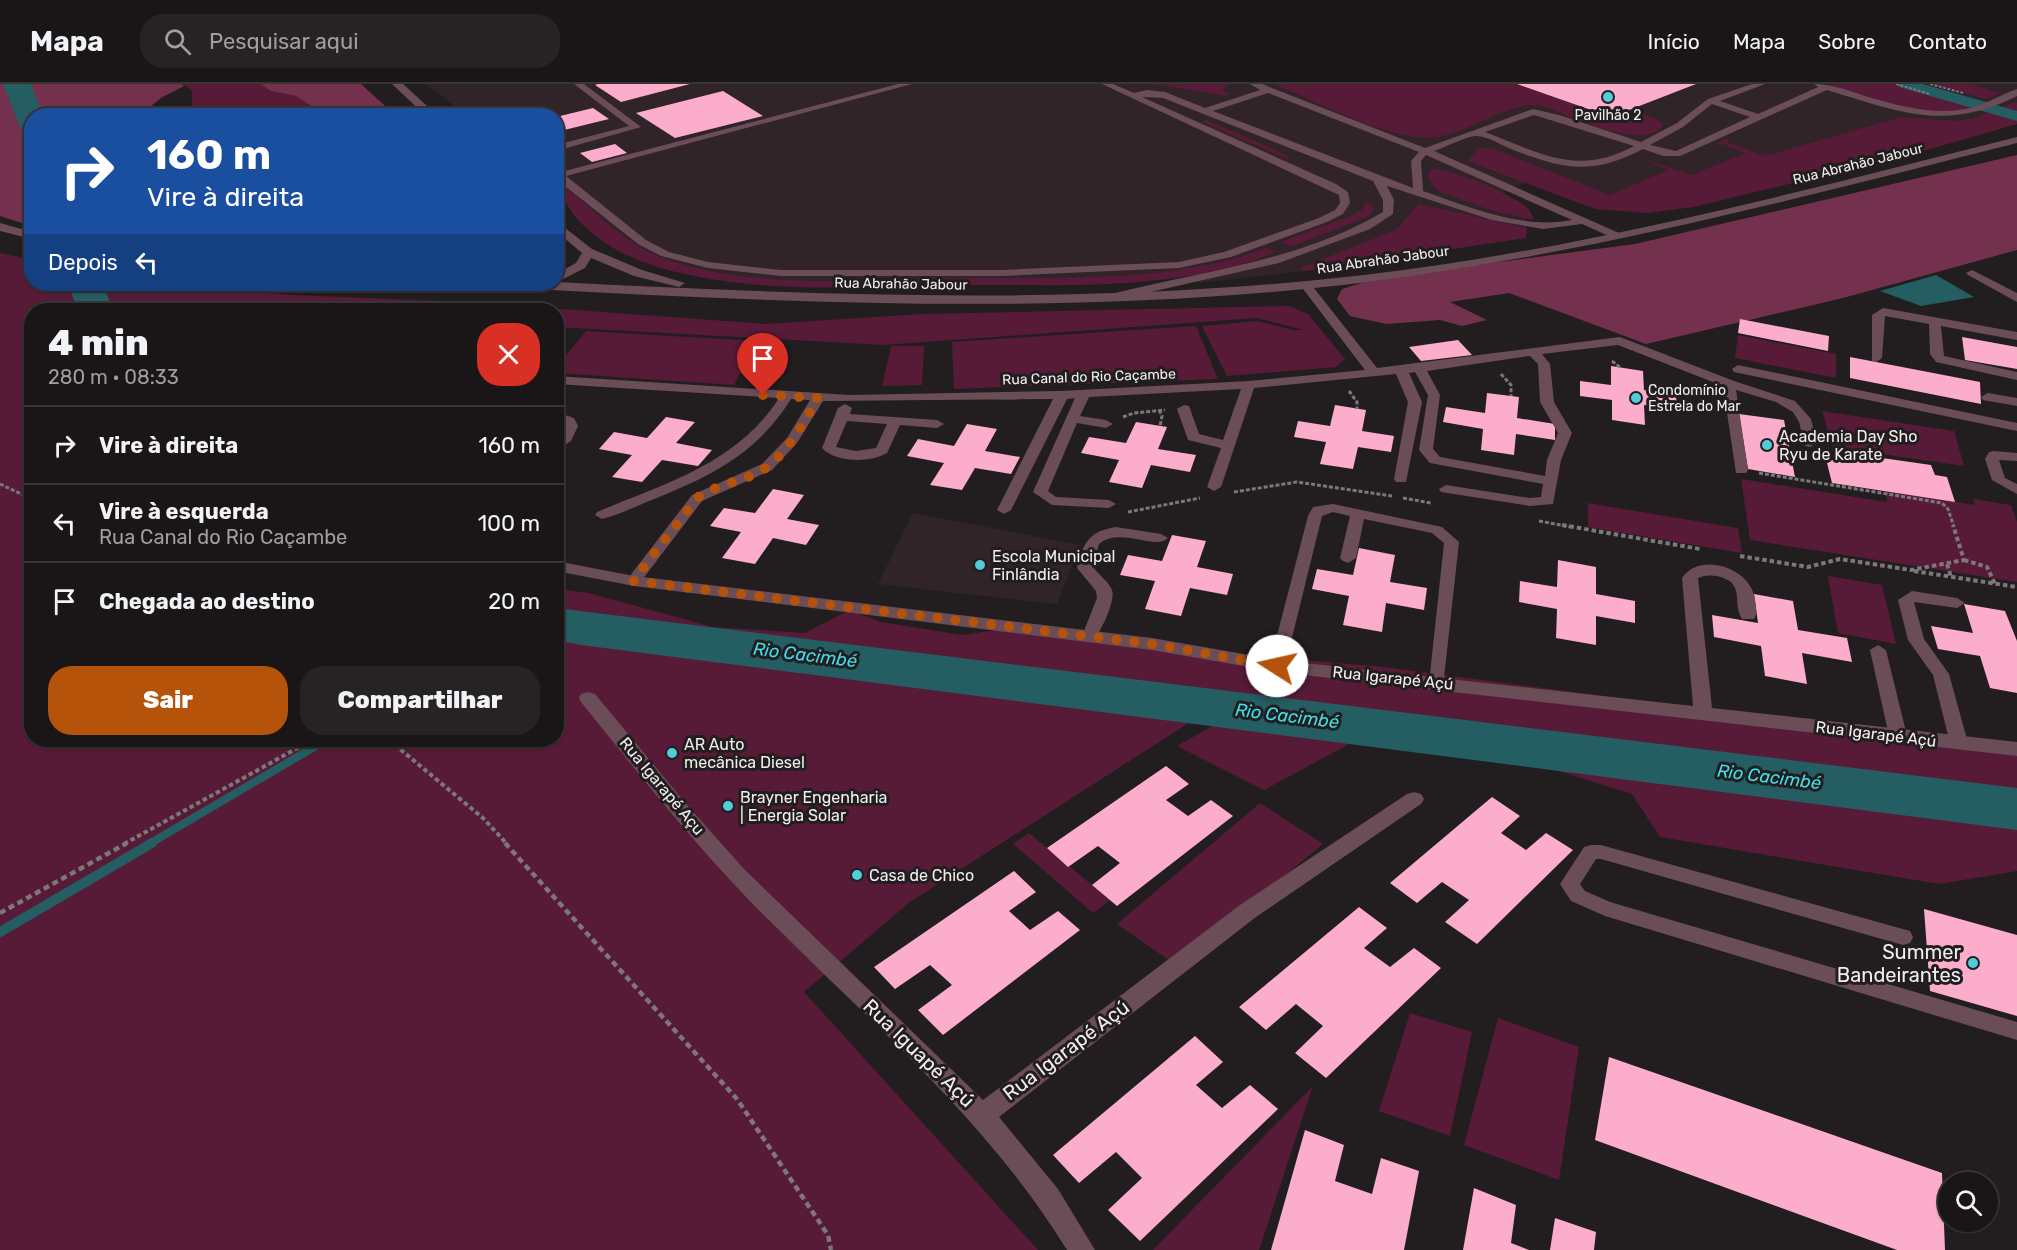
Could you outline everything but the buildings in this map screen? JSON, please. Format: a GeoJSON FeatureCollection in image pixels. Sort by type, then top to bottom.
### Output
{"type":"FeatureCollection","features":[{"type":"Feature","properties":{"kind":"street"},"geometry":{"type":"LineString","coordinates":[[399,84],[424,108]]}},
{"type":"Feature","properties":{"kind":"street","name":"Rua Abrahão Jabour"},"geometry":{"type":"LineString","coordinates":[[564,285],[854,300],[1096,299],[1306,285],[1521,256],[1731,211],[2017,140]]}},
{"type":"Feature","properties":{"kind":"street"},"geometry":{"type":"LineString","coordinates":[[0,227],[24,234]]}},
{"type":"Feature","properties":{"kind":"street","name":"Rua Abrahão Jabour"},"geometry":{"type":"LineString","coordinates":[[564,231],[588,252],[638,273],[680,284],[740,294]]}},
{"type":"Feature","properties":{"kind":"street"},"geometry":{"type":"LineString","coordinates":[[564,275],[581,265],[588,252]]}},
{"type":"Feature","properties":{"kind":"street","name":"Rua Igarapé Açú"},"geometry":{"type":"LineString","coordinates":[[564,568],[633,581],[1090,636],[1277,666],[2017,749]]}},
{"type":"Feature","properties":{"kind":"street"},"geometry":{"type":"LineString","coordinates":[[1703,713],[1690,579],[1693,574],[1706,570],[1736,578],[1744,588],[1748,615]]}},
{"type":"Feature","properties":{"kind":"street","name":"Rua Igarapé Açu"},"geometry":{"type":"LineString","coordinates":[[588,698],[736,874]]}},
{"type":"Feature","properties":{"kind":"street","name":"Rua Igarapé Açú"},"geometry":{"type":"LineString","coordinates":[[982,1114],[1248,911],[1414,799]]}},
{"type":"Feature","properties":{"kind":"street","name":"Rua Iguapé Açú"},"geometry":{"type":"LineString","coordinates":[[736,874],[982,1114],[1061,1213],[1082,1250]]}},
{"type":"Feature","properties":{"kind":"lane"},"geometry":{"type":"LineString","coordinates":[[564,146],[636,127],[578,84]]}},
{"type":"Feature","properties":{"kind":"lane"},"geometry":{"type":"LineString","coordinates":[[564,173],[908,84]]}},
{"type":"Feature","properties":{"kind":"lane"},"geometry":{"type":"LineString","coordinates":[[564,181],[642,242],[665,254],[708,265],[781,273],[1002,273],[1179,265],[1227,255],[1323,220],[1339,212],[1346,203],[1344,194],[1332,186],[1106,84]]}},
{"type":"Feature","properties":{"kind":"lane"},"geometry":{"type":"LineString","coordinates":[[1254,84],[1425,152],[1615,236]]}},
{"type":"Feature","properties":{"kind":"lane"},"geometry":{"type":"LineString","coordinates":[[1475,132],[1548,157],[1575,163],[1599,164],[1612,161],[1680,125],[1712,101],[1761,84]]}},
{"type":"Feature","properties":{"kind":"lane"},"geometry":{"type":"LineString","coordinates":[[1418,194],[1416,162],[1425,152],[1533,112],[1556,117],[1663,153],[1677,154],[1822,85],[1918,113],[1953,115],[1979,110],[2012,99],[2017,92]]}},
{"type":"Feature","properties":{"kind":"lane"},"geometry":{"type":"LineString","coordinates":[[1208,110],[1268,90]]}},
{"type":"Feature","properties":{"kind":"lane"},"geometry":{"type":"LineString","coordinates":[[1132,96],[1147,93],[1165,94],[1377,179],[1492,217],[1528,224],[1558,226],[1583,221]]}},
{"type":"Feature","properties":{"kind":"lane"},"geometry":{"type":"LineString","coordinates":[[1712,101],[1758,117]]}},
{"type":"Feature","properties":{"kind":"lane"},"geometry":{"type":"LineString","coordinates":[[1096,299],[1275,261],[1366,227],[1388,214],[1390,206],[1388,195],[1377,179]]}},
{"type":"Feature","properties":{"kind":"lane"},"geometry":{"type":"LineString","coordinates":[[1972,273],[2017,298]]}},
{"type":"Feature","properties":{"kind":"lane"},"geometry":{"type":"LineString","coordinates":[[1306,285],[1373,372]]}},
{"type":"Feature","properties":{"kind":"lane"},"geometry":{"type":"LineString","coordinates":[[1876,358],[1879,313],[2017,336]]}},
{"type":"Feature","properties":{"kind":"lane"},"geometry":{"type":"LineString","coordinates":[[1935,321],[1936,354],[1940,359],[2017,376]]}},
{"type":"Feature","properties":{"kind":"lane","name":"Rua Canal do Rio Caçambe"},"geometry":{"type":"LineString","coordinates":[[564,381],[786,397],[849,399],[1061,394],[1249,385],[1419,368],[1606,341],[1620,341],[1729,384]]}},
{"type":"Feature","properties":{"kind":"lane"},"geometry":{"type":"LineString","coordinates":[[1446,489],[1540,503],[1548,501],[1554,460],[1565,433],[1547,402],[1544,364],[1534,352]]}},
{"type":"Feature","properties":{"kind":"lane"},"geometry":{"type":"LineString","coordinates":[[1419,368],[1434,395],[1426,450],[1429,456],[1443,462],[1551,480]]}},
{"type":"Feature","properties":{"kind":"lane"},"geometry":{"type":"LineString","coordinates":[[1738,369],[2017,427]]}},
{"type":"Feature","properties":{"kind":"lane"},"geometry":{"type":"LineString","coordinates":[[1401,370],[1415,402],[1401,479]]}},
{"type":"Feature","properties":{"kind":"lane"},"geometry":{"type":"LineString","coordinates":[[1741,470],[1729,384],[1789,403],[1798,409],[1805,417],[1810,443]]}},
{"type":"Feature","properties":{"kind":"lane"},"geometry":{"type":"LineString","coordinates":[[1216,492],[1249,385]]}},
{"type":"Feature","properties":{"kind":"lane"},"geometry":{"type":"LineString","coordinates":[[1084,393],[1040,492],[1052,501],[1108,504]]}},
{"type":"Feature","properties":{"kind":"lane"},"geometry":{"type":"LineString","coordinates":[[1004,510],[1059,403],[1061,394]]}},
{"type":"Feature","properties":{"kind":"lane"},"geometry":{"type":"LineString","coordinates":[[602,514],[732,456],[758,434],[786,397]]}},
{"type":"Feature","properties":{"kind":"lane"},"geometry":{"type":"LineString","coordinates":[[1988,397],[2017,402]]}},
{"type":"Feature","properties":{"kind":"lane"},"geometry":{"type":"LineString","coordinates":[[633,581],[697,498],[709,490],[756,473],[777,459],[818,398]]}},
{"type":"Feature","properties":{"kind":"lane"},"geometry":{"type":"LineString","coordinates":[[849,399],[829,448],[840,452],[868,455],[882,450],[895,421]]}},
{"type":"Feature","properties":{"kind":"lane"},"geometry":{"type":"LineString","coordinates":[[1184,409],[1193,437],[1229,446]]}},
{"type":"Feature","properties":{"kind":"lane"},"geometry":{"type":"LineString","coordinates":[[842,417],[937,424]]}},
{"type":"Feature","properties":{"kind":"lane"},"geometry":{"type":"LineString","coordinates":[[564,419],[569,421],[571,426],[564,440]]}},
{"type":"Feature","properties":{"kind":"lane"},"geometry":{"type":"LineString","coordinates":[[1074,419],[1106,424]]}},
{"type":"Feature","properties":{"kind":"lane"},"geometry":{"type":"LineString","coordinates":[[2017,457],[1994,455],[1992,459],[1999,480],[2017,490]]}},
{"type":"Feature","properties":{"kind":"lane"},"geometry":{"type":"LineString","coordinates":[[1277,666],[1315,516],[1318,510],[1325,508],[1437,530],[1452,542],[1437,683]]}},
{"type":"Feature","properties":{"kind":"lane"},"geometry":{"type":"LineString","coordinates":[[1348,558],[1358,513]]}},
{"type":"Feature","properties":{"kind":"lane"},"geometry":{"type":"LineString","coordinates":[[1090,636],[1105,598],[1104,590],[1084,568],[1091,543],[1100,535],[1111,533],[1161,538]]}},
{"type":"Feature","properties":{"kind":"lane"},"geometry":{"type":"LineString","coordinates":[[1957,603],[1912,596],[1906,600],[1916,640],[1941,674],[1959,743]]}},
{"type":"Feature","properties":{"kind":"lane"},"geometry":{"type":"LineString","coordinates":[[1878,650],[1898,736]]}},
{"type":"Feature","properties":{"kind":"lane"},"geometry":{"type":"LineString","coordinates":[[1903,937],[1601,852],[1590,852],[1570,884],[1578,896],[1605,908],[2017,1031]]}},
{"type":"Feature","properties":{"kind":"path"},"geometry":{"type":"LineString","coordinates":[[1494,367],[1511,385],[1511,396]]}},
{"type":"Feature","properties":{"kind":"path"},"geometry":{"type":"LineString","coordinates":[[1346,387],[1357,402],[1357,409]]}},
{"type":"Feature","properties":{"kind":"path"},"geometry":{"type":"LineString","coordinates":[[1156,402],[1162,416],[1160,426]]}},
{"type":"Feature","properties":{"kind":"path"},"geometry":{"type":"LineString","coordinates":[[1106,424],[1134,413],[1184,409]]}},
{"type":"Feature","properties":{"kind":"path"},"geometry":{"type":"LineString","coordinates":[[1741,470],[1942,503],[1947,508],[1964,560]]}},
{"type":"Feature","properties":{"kind":"path"},"geometry":{"type":"LineString","coordinates":[[1121,513],[1216,492],[1297,482],[1431,503]]}},
{"type":"Feature","properties":{"kind":"path"},"geometry":{"type":"LineString","coordinates":[[0,484],[24,495]]}},
{"type":"Feature","properties":{"kind":"path"},"geometry":{"type":"LineString","coordinates":[[1538,521],[1703,550]]}},
{"type":"Feature","properties":{"kind":"path"},"geometry":{"type":"LineString","coordinates":[[1739,556],[1798,566],[1814,566],[1840,559],[2017,587]]}},
{"type":"Feature","properties":{"kind":"path"},"geometry":{"type":"LineString","coordinates":[[1911,570],[1964,560],[1987,567],[1995,584]]}},
{"type":"Feature","properties":{"kind":"path"},"geometry":{"type":"LineString","coordinates":[[1947,564],[1951,577]]}},
{"type":"Feature","properties":{"kind":"path"},"geometry":{"type":"LineString","coordinates":[[0,913],[299,747]]}},
{"type":"Feature","properties":{"kind":"path"},"geometry":{"type":"LineString","coordinates":[[397,747],[483,818],[737,1099],[828,1235],[831,1250]]}},
{"type":"Feature","properties":{"kind":"shaded area"},"geometry":{"type":"Polygon","coordinates":[[[0,84],[182,84],[184,86],[161,98],[149,108],[24,108],[24,224],[0,216],[0,84]]]}},
{"type":"Feature","properties":{"kind":"shaded area"},"geometry":{"type":"Polygon","coordinates":[[[182,84],[260,84],[271,91],[296,96],[314,108],[192,108],[192,90],[182,84]]]}},
{"type":"Feature","properties":{"kind":"shaded area"},"geometry":{"type":"Polygon","coordinates":[[[260,84],[361,84],[387,108],[314,108],[296,96],[271,91],[260,84]]]}},
{"type":"Feature","properties":{"kind":"shaded area"},"geometry":{"type":"Polygon","coordinates":[[[426,84],[2017,84],[2017,124],[1916,153],[1693,207],[1647,213],[1595,209],[1525,183],[1502,193],[1526,206],[1526,238],[1304,271],[1199,283],[1191,274],[1105,283],[831,287],[748,283],[672,271],[618,251],[580,223],[564,201],[564,108],[457,108],[426,84]]]}},
{"type":"Feature","properties":{"kind":"shaded area"},"geometry":{"type":"Polygon","coordinates":[[[1155,84],[1229,84],[1222,91],[1229,93],[1226,96],[1155,84]]]}},
{"type":"Feature","properties":{"kind":"shaded area"},"geometry":{"type":"Polygon","coordinates":[[[1274,84],[1516,84],[1611,117],[1631,110],[1657,119],[1663,125],[1653,133],[1623,134],[1543,106],[1529,105],[1506,111],[1449,134],[1438,137],[1421,137],[1378,128],[1274,84]]]}},
{"type":"Feature","properties":{"kind":"shaded area"},"geometry":{"type":"Polygon","coordinates":[[[1828,84],[1893,84],[1970,107],[1955,112],[1919,111],[1828,84]]]}},
{"type":"Feature","properties":{"kind":"shaded area"},"geometry":{"type":"Polygon","coordinates":[[[1933,84],[1969,84],[2000,93],[1986,99],[1933,84]]]}},
{"type":"Feature","properties":{"kind":"shaded area"},"geometry":{"type":"Polygon","coordinates":[[[2011,103],[2017,103],[2017,124],[1916,153],[1693,207],[1647,213],[1595,209],[1468,161],[1478,148],[1491,148],[1610,195],[1668,170],[1638,157],[1691,175],[1746,153],[1723,144],[1713,145],[1725,139],[1730,140],[1727,142],[1765,156],[1902,117],[1958,121],[1975,118],[2011,103]]]}},
{"type":"Feature","properties":{"kind":"shaded area"},"geometry":{"type":"Polygon","coordinates":[[[1207,120],[1286,155],[1292,161],[1202,122],[1207,120]]]}},
{"type":"Feature","properties":{"kind":"shaded area"},"geometry":{"type":"Polygon","coordinates":[[[2017,155],[2017,250],[1843,298],[1646,344],[1509,293],[1450,302],[1487,320],[1462,326],[1440,320],[1386,324],[1350,316],[1337,299],[1342,289],[1378,278],[1635,244],[2017,155]]]}},
{"type":"Feature","properties":{"kind":"shaded area"},"geometry":{"type":"Polygon","coordinates":[[[1432,169],[1467,177],[1504,194],[1526,206],[1534,220],[1494,211],[1440,192],[1427,176],[1432,169]]]}},
{"type":"Feature","properties":{"kind":"shaded area"},"geometry":{"type":"Polygon","coordinates":[[[564,185],[620,233],[660,257],[694,267],[768,279],[846,281],[1114,276],[1192,268],[1230,260],[1267,248],[1275,252],[1237,265],[1198,274],[1118,284],[850,288],[778,286],[707,278],[643,262],[602,241],[579,221],[564,199],[564,185]]]}},
{"type":"Feature","properties":{"kind":"shaded area"},"geometry":{"type":"Polygon","coordinates":[[[1366,201],[1375,208],[1367,217],[1290,247],[1281,242],[1353,215],[1363,209],[1366,201]]]}},
{"type":"Feature","properties":{"kind":"shaded area"},"geometry":{"type":"Polygon","coordinates":[[[1419,204],[1527,228],[1526,238],[1304,271],[1300,268],[1396,230],[1419,204]]]}},
{"type":"Feature","properties":{"kind":"shaded area"},"geometry":{"type":"Polygon","coordinates":[[[0,253],[24,258],[24,291],[248,291],[479,303],[24,303],[24,747],[564,747],[564,590],[589,593],[713,627],[805,633],[850,610],[881,622],[962,635],[1004,629],[1109,643],[1384,667],[2017,751],[2017,871],[1939,884],[1660,837],[1632,794],[1491,750],[1201,715],[910,902],[804,992],[1038,1250],[0,1250],[0,253]]]}},
{"type":"Feature","properties":{"kind":"shaded area"},"geometry":{"type":"Polygon","coordinates":[[[1289,306],[1308,314],[1345,359],[1336,367],[1227,376],[1202,326],[1257,321],[1293,330],[1304,330],[1257,318],[883,345],[564,327],[564,309],[767,324],[922,314],[1289,306]]]}},
{"type":"Feature","properties":{"kind":"shaded area"},"geometry":{"type":"Polygon","coordinates":[[[1196,326],[1218,379],[954,389],[952,342],[1196,326]]]}},
{"type":"Feature","properties":{"kind":"shaded area"},"geometry":{"type":"Polygon","coordinates":[[[586,331],[757,341],[734,385],[564,373],[564,358],[586,331]]]}},
{"type":"Feature","properties":{"kind":"shaded area"},"geometry":{"type":"Polygon","coordinates":[[[1738,335],[1836,354],[1836,378],[1735,358],[1738,335]]]}},
{"type":"Feature","properties":{"kind":"shaded area"},"geometry":{"type":"Polygon","coordinates":[[[891,346],[924,346],[922,385],[882,386],[891,346]]]}},
{"type":"Feature","properties":{"kind":"shaded area"},"geometry":{"type":"Polygon","coordinates":[[[1822,411],[1954,431],[1964,466],[1833,447],[1822,411]]]}},
{"type":"Feature","properties":{"kind":"shaded area"},"geometry":{"type":"Polygon","coordinates":[[[1741,479],[1887,502],[1886,491],[1975,505],[1973,499],[2011,505],[2017,522],[2017,582],[1750,540],[1741,479]]]}},
{"type":"Feature","properties":{"kind":"shaded area"},"geometry":{"type":"Polygon","coordinates":[[[1588,503],[1738,528],[1742,553],[1588,527],[1588,503]]]}},
{"type":"Feature","properties":{"kind":"shaded area","name":"Escola Municipal Finlândia"},"geometry":{"type":"Polygon","coordinates":[[[913,513],[1080,545],[1057,604],[878,584],[913,513]]]}},
{"type":"Feature","properties":{"kind":"shaded area"},"geometry":{"type":"Polygon","coordinates":[[[1828,576],[1882,585],[1896,644],[1838,633],[1828,576]]]}},
{"type":"Feature","properties":{"kind":"shaded area"},"geometry":{"type":"Polygon","coordinates":[[[1216,724],[1351,743],[1264,790],[1177,746],[1216,724]]]}},
{"type":"Feature","properties":{"kind":"shaded area"},"geometry":{"type":"Polygon","coordinates":[[[1260,803],[1323,844],[1176,965],[1117,924],[1260,803]]]}},
{"type":"Feature","properties":{"kind":"shaded area"},"geometry":{"type":"Polygon","coordinates":[[[1029,833],[1110,900],[1093,913],[1013,844],[1029,833]]]}},
{"type":"Feature","properties":{"kind":"shaded area"},"geometry":{"type":"Polygon","coordinates":[[[1410,1013],[1472,1032],[1450,1136],[1379,1111],[1410,1013]]]}},
{"type":"Feature","properties":{"kind":"shaded area"},"geometry":{"type":"Polygon","coordinates":[[[1498,1018],[1579,1047],[1559,1180],[1464,1145],[1498,1018]]]}},
{"type":"Feature","properties":{"kind":"shaded area"},"geometry":{"type":"Polygon","coordinates":[[[1313,1086],[1259,1250],[1153,1250],[1313,1086]]]}},
{"type":"Feature","properties":{"kind":"water"},"geometry":{"type":"Polygon","coordinates":[[[1936,275],[1974,297],[1921,306],[1880,291],[1936,275]]]}},
{"type":"Feature","properties":{"kind":"waterway","name":"Rio Cacimbé"},"geometry":{"type":"LineString","coordinates":[[17,84],[26,108]]}},
{"type":"Feature","properties":{"kind":"waterway"},"geometry":{"type":"LineString","coordinates":[[1905,84],[2017,116]]}},
{"type":"Feature","properties":{"kind":"waterway","name":"Rio Cacimbé"},"geometry":{"type":"LineString","coordinates":[[88,291],[93,303]]}},
{"type":"Feature","properties":{"kind":"waterway","name":"Rio Cacimbé"},"geometry":{"type":"LineString","coordinates":[[564,626],[2017,809]]}},
{"type":"Feature","properties":{"kind":"waterway"},"geometry":{"type":"LineString","coordinates":[[149,844],[314,747]]}},
{"type":"Feature","properties":{"kind":"waterway"},"geometry":{"type":"LineString","coordinates":[[0,932],[152,843]]}},
{"type":"Feature","properties":{"kind":"place","name":"Pavilhão 2"},"geometry":{"type":"Point","coordinates":[1608,97]}},
{"type":"Feature","properties":{"kind":"place","name":"Condomínio Estrela do Mar"},"geometry":{"type":"Point","coordinates":[1636,398]}},
{"type":"Feature","properties":{"kind":"place","name":"Academia Day Sho Ryu de Karate"},"geometry":{"type":"Point","coordinates":[1767,445]}},
{"type":"Feature","properties":{"kind":"place","name":"Escola Municipal Finlândia"},"geometry":{"type":"Point","coordinates":[980,565]}},
{"type":"Feature","properties":{"kind":"place","name":"AR Auto mecânica Diesel"},"geometry":{"type":"Point","coordinates":[672,753]}},
{"type":"Feature","properties":{"kind":"place","name":"Brayner Engenharia | Energia Solar"},"geometry":{"type":"Point","coordinates":[728,806]}},
{"type":"Feature","properties":{"kind":"place","name":"Casa de Chico"},"geometry":{"type":"Point","coordinates":[857,875]}},
{"type":"Feature","properties":{"kind":"place","name":"Summer Bandeirantes"},"geometry":{"type":"Point","coordinates":[1973,963]}},
{"type":"Feature","properties":{"kind":"route"},"geometry":{"type":"LineString","coordinates":[[763,395],[818,398],[782,454],[756,473],[709,490],[697,498],[633,581],[1152,644],[1277,666]]}}]}
